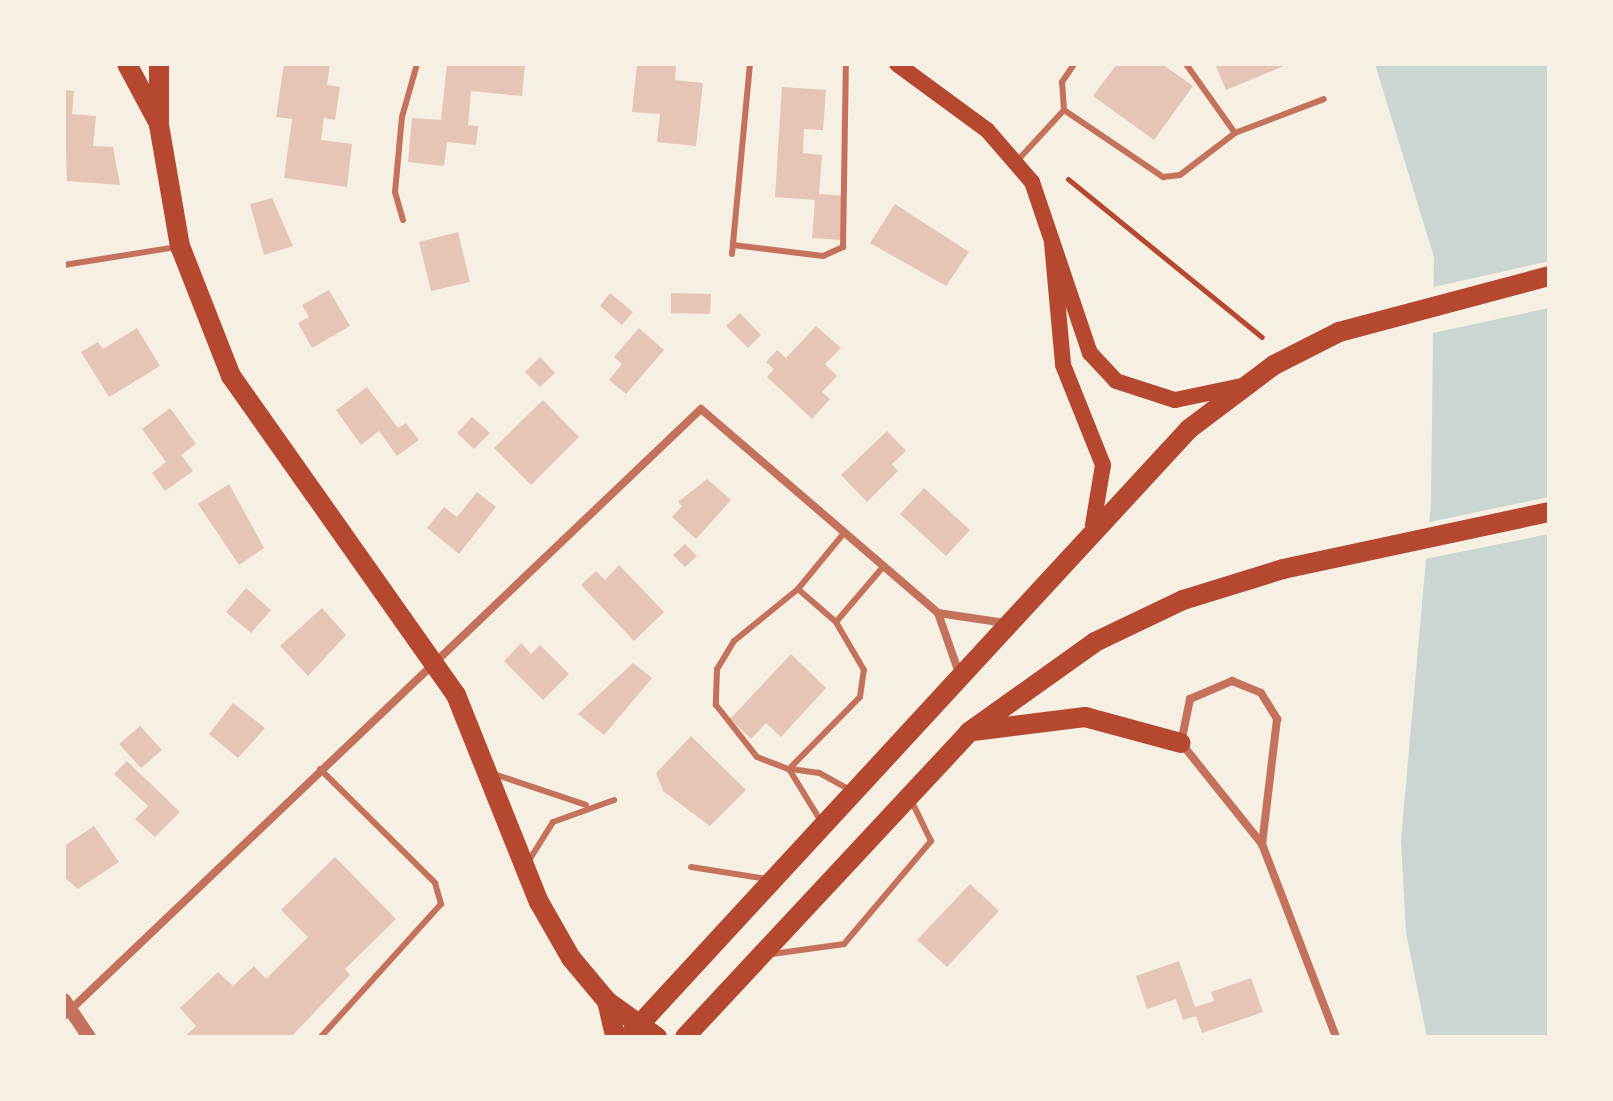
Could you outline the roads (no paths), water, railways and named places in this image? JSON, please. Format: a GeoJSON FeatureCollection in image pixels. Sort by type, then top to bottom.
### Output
{"type":"FeatureCollection","features":[{"type":"Feature","properties":{"kind":"main road"},"geometry":{"type":"LineString","coordinates":[[127,64],[159,125]]}},
{"type":"Feature","properties":{"kind":"main road"},"geometry":{"type":"LineString","coordinates":[[159,64],[159,125],[180,246],[231,376],[474,726],[525,868],[553,931],[607,1001],[643,1020],[657,1037]]}},
{"type":"Feature","properties":{"kind":"main road"},"geometry":{"type":"LineString","coordinates":[[897,64],[1017,161],[1053,238],[1090,353],[1116,381],[1175,400],[1242,386]]}},
{"type":"Feature","properties":{"kind":"main road"},"geometry":{"type":"LineString","coordinates":[[1053,238],[1063,365],[1103,465],[1093,525]]}},
{"type":"Feature","properties":{"kind":"main road"},"geometry":{"type":"LineString","coordinates":[[628,1037],[825,826],[1093,525],[1242,386],[1339,332],[1549,276]]}},
{"type":"Feature","properties":{"kind":"main road"},"geometry":{"type":"LineString","coordinates":[[685,1037],[969,732],[1032,681],[1141,619],[1232,583],[1345,555],[1549,512]]}},
{"type":"Feature","properties":{"kind":"main road"},"geometry":{"type":"LineString","coordinates":[[969,732],[1085,717],[1181,743]]}},
{"type":"Feature","properties":{"kind":"main road"},"geometry":{"type":"LineString","coordinates":[[607,1001],[615,1037]]}},
{"type":"Feature","properties":{"kind":"street"},"geometry":{"type":"LineString","coordinates":[[89,1037],[66,1009],[701,409],[938,613],[959,673]]}},
{"type":"Feature","properties":{"kind":"street"},"geometry":{"type":"LineString","coordinates":[[938,613],[1005,623]]}},
{"type":"Feature","properties":{"kind":"street"},"geometry":{"type":"LineString","coordinates":[[1262,844],[1278,736],[1271,705],[1248,685],[1216,682],[1182,713],[1181,743],[1262,844],[1336,1037]]}},
{"type":"Feature","properties":{"kind":"lane"},"geometry":{"type":"LineString","coordinates":[[403,220],[395,192],[402,117],[417,64]]}},
{"type":"Feature","properties":{"kind":"lane"},"geometry":{"type":"LineString","coordinates":[[732,254],[750,64]]}},
{"type":"Feature","properties":{"kind":"lane"},"geometry":{"type":"LineString","coordinates":[[733,245],[823,256],[843,247],[846,64]]}},
{"type":"Feature","properties":{"kind":"lane"},"geometry":{"type":"LineString","coordinates":[[1017,161],[1064,110],[1062,82],[1074,64]]}},
{"type":"Feature","properties":{"kind":"lane"},"geometry":{"type":"LineString","coordinates":[[1186,64],[1235,133]]}},
{"type":"Feature","properties":{"kind":"lane"},"geometry":{"type":"LineString","coordinates":[[1064,110],[1163,177],[1180,175],[1235,133],[1324,99]]}},
{"type":"Feature","properties":{"kind":"lane"},"geometry":{"type":"LineString","coordinates":[[64,265],[180,246]]}},
{"type":"Feature","properties":{"kind":"lane"},"geometry":{"type":"LineString","coordinates":[[844,533],[798,589],[734,641],[715,684],[729,730],[757,757],[789,769],[819,773],[854,794]]}},
{"type":"Feature","properties":{"kind":"lane"},"geometry":{"type":"LineString","coordinates":[[836,622],[883,567]]}},
{"type":"Feature","properties":{"kind":"lane"},"geometry":{"type":"LineString","coordinates":[[789,769],[865,683],[836,622],[798,589]]}},
{"type":"Feature","properties":{"kind":"lane"},"geometry":{"type":"LineString","coordinates":[[320,769],[435,883],[441,904],[321,1037]]}},
{"type":"Feature","properties":{"kind":"lane"},"geometry":{"type":"LineString","coordinates":[[789,769],[825,826]]}},
{"type":"Feature","properties":{"kind":"lane"},"geometry":{"type":"LineString","coordinates":[[492,773],[586,805]]}},
{"type":"Feature","properties":{"kind":"lane"},"geometry":{"type":"LineString","coordinates":[[760,956],[844,944],[931,841],[909,795]]}},
{"type":"Feature","properties":{"kind":"lane"},"geometry":{"type":"LineString","coordinates":[[525,868],[553,822],[586,805],[614,800]]}},
{"type":"Feature","properties":{"kind":"lane"},"geometry":{"type":"LineString","coordinates":[[691,867],[775,880]]}}]}
